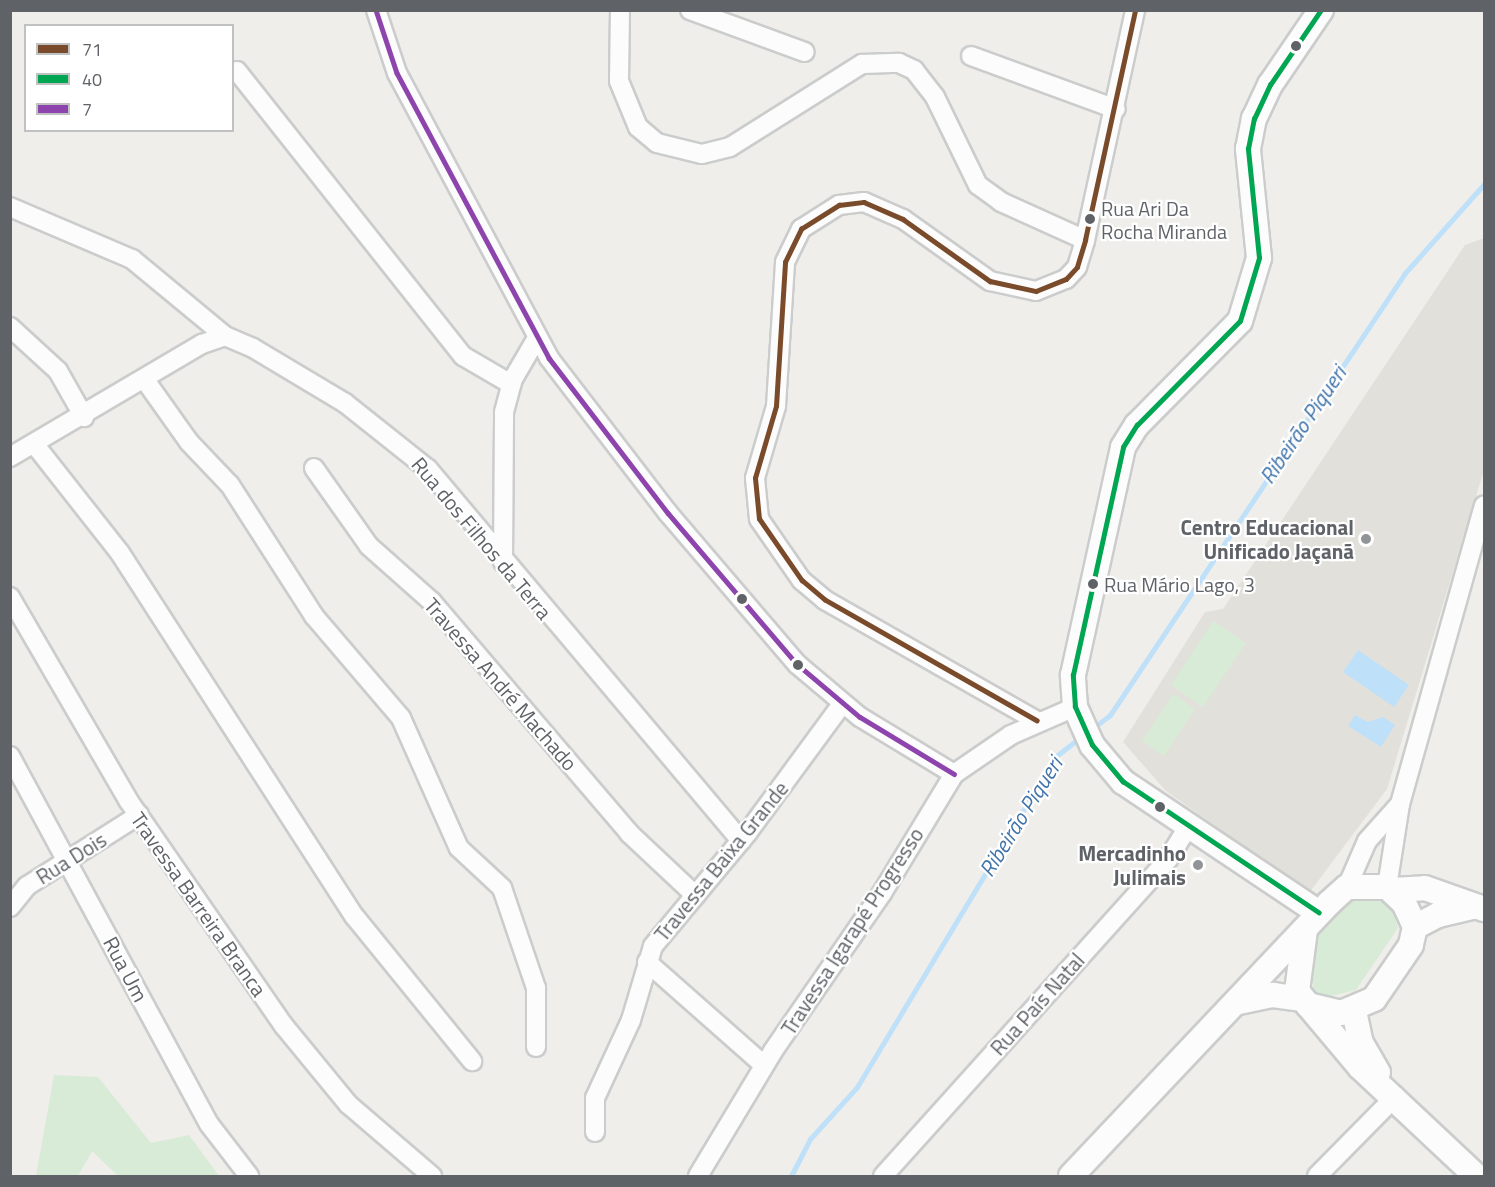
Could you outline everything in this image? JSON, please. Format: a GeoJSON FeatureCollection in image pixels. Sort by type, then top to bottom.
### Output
{"type":"FeatureCollection","features":[{"type":"Feature","properties":{"kind":"street"},"geometry":{"type":"LineString","coordinates":[[376,10],[397,73],[537,338],[695,546],[797,664],[842,704],[954,774]]}},
{"type":"Feature","properties":{"kind":"street"},"geometry":{"type":"LineString","coordinates":[[620,10],[619,81],[638,127],[657,143],[702,154],[730,147],[862,64],[899,63],[914,70],[935,97],[978,185],[1001,202],[1085,240]]}},
{"type":"Feature","properties":{"kind":"street"},"geometry":{"type":"LineString","coordinates":[[690,10],[805,52]]}},
{"type":"Feature","properties":{"kind":"street"},"geometry":{"type":"LineString","coordinates":[[1037,721],[825,600],[802,580],[759,519],[755,478],[776,405],[785,262],[789,246],[812,218],[839,205],[880,206],[969,269],[1013,289],[1036,291],[1066,279],[1077,267],[1085,240],[1116,109],[1135,10]]}},
{"type":"Feature","properties":{"kind":"street"},"geometry":{"type":"LineString","coordinates":[[1312,922],[1123,782],[1096,752],[1077,711],[1077,648],[1123,447],[1137,425],[1240,321],[1259,258],[1248,149],[1254,119],[1270,85],[1321,10]]}},
{"type":"Feature","properties":{"kind":"street"},"geometry":{"type":"LineString","coordinates":[[971,56],[1116,109]]}},
{"type":"Feature","properties":{"kind":"street"},"geometry":{"type":"LineString","coordinates":[[237,71],[463,356],[511,384]]}},
{"type":"Feature","properties":{"kind":"street","name":"Rua dos Filhos da Terra"},"geometry":{"type":"LineString","coordinates":[[10,207],[132,259],[225,336],[293,370],[379,427],[428,469],[503,562],[741,841]]}},
{"type":"Feature","properties":{"kind":"street"},"geometry":{"type":"LineString","coordinates":[[10,327],[58,371],[84,417]]}},
{"type":"Feature","properties":{"kind":"street"},"geometry":{"type":"LineString","coordinates":[[10,457],[225,336]]}},
{"type":"Feature","properties":{"kind":"street"},"geometry":{"type":"LineString","coordinates":[[503,562],[501,433],[511,384],[537,338]]}},
{"type":"Feature","properties":{"kind":"street"},"geometry":{"type":"LineString","coordinates":[[145,380],[189,442],[230,485],[314,616],[401,718],[459,848],[502,888],[536,988],[536,1047]]}},
{"type":"Feature","properties":{"kind":"street"},"geometry":{"type":"LineString","coordinates":[[34,445],[158,609],[356,917],[472,1061]]}},
{"type":"Feature","properties":{"kind":"street","name":"Travessa André Machado"},"geometry":{"type":"LineString","coordinates":[[314,468],[369,546],[432,602],[629,833],[695,896]]}},
{"type":"Feature","properties":{"kind":"street"},"geometry":{"type":"LineString","coordinates":[[1239,1002],[1273,995],[1305,1002],[1332,1014],[1354,1011],[1374,999],[1411,945],[1415,927],[1411,914],[1389,888],[1400,804],[1485,506]]}},
{"type":"Feature","properties":{"kind":"street","name":"Travessa Barreira Branca"},"geometry":{"type":"LineString","coordinates":[[10,597],[138,815],[321,1072],[432,1176]]}},
{"type":"Feature","properties":{"kind":"street","name":"Travessa Baixa Grande"},"geometry":{"type":"LineString","coordinates":[[596,1132],[595,1098],[630,1020],[652,946],[741,841],[842,704]]}},
{"type":"Feature","properties":{"kind":"street","name":"Travessa Igarapé Progresso"},"geometry":{"type":"LineString","coordinates":[[698,1176],[764,1065],[882,893],[954,774],[1037,721],[1077,711]]}},
{"type":"Feature","properties":{"kind":"street","name":"Rua Um"},"geometry":{"type":"LineString","coordinates":[[10,756],[209,1124],[249,1176]]}},
{"type":"Feature","properties":{"kind":"street"},"geometry":{"type":"LineString","coordinates":[[1071,1176],[1347,887],[1367,841],[1400,804]]}},
{"type":"Feature","properties":{"kind":"street","name":"Rua Dois"},"geometry":{"type":"LineString","coordinates":[[10,907],[27,886],[138,815]]}},
{"type":"Feature","properties":{"kind":"street","name":"Rua País Natal"},"geometry":{"type":"LineString","coordinates":[[883,1176],[1168,859],[1187,829]]}},
{"type":"Feature","properties":{"kind":"street"},"geometry":{"type":"LineString","coordinates":[[1347,887],[1368,883],[1389,888],[1425,888],[1479,908]]}},
{"type":"Feature","properties":{"kind":"street"},"geometry":{"type":"LineString","coordinates":[[1415,927],[1438,915],[1479,908]]}},
{"type":"Feature","properties":{"kind":"street"},"geometry":{"type":"LineString","coordinates":[[1312,922],[1296,974],[1305,1002],[1360,1067],[1391,1091],[1476,1176]]}},
{"type":"Feature","properties":{"kind":"street"},"geometry":{"type":"LineString","coordinates":[[647,962],[764,1065]]}},
{"type":"Feature","properties":{"kind":"street"},"geometry":{"type":"LineString","coordinates":[[1354,1011],[1361,1042],[1391,1091]]}},
{"type":"Feature","properties":{"kind":"street"},"geometry":{"type":"LineString","coordinates":[[1317,1176],[1391,1091]]}},
{"type":"Feature","properties":{"kind":"shaded area","name":"Centro Educacional Unificado Jaçanã"},"geometry":{"type":"Polygon","coordinates":[[[1484,238],[1484,470],[1387,789],[1309,893],[1166,791],[1123,742],[1205,612],[1223,609],[1465,245],[1484,238]]]}},
{"type":"Feature","properties":{"kind":"green space"},"geometry":{"type":"Polygon","coordinates":[[[1213,621],[1246,643],[1203,707],[1171,685],[1213,621]]]}},
{"type":"Feature","properties":{"kind":"green space"},"geometry":{"type":"Polygon","coordinates":[[[1173,694],[1195,709],[1164,756],[1142,741],[1173,694]]]}},
{"type":"Feature","properties":{"kind":"green space"},"geometry":{"type":"Polygon","coordinates":[[[1354,896],[1369,896],[1391,907],[1398,928],[1356,990],[1324,998],[1314,990],[1309,961],[1320,929],[1354,896]]]}},
{"type":"Feature","properties":{"kind":"green space"},"geometry":{"type":"Polygon","coordinates":[[[54,1075],[98,1077],[151,1143],[189,1135],[219,1176],[118,1176],[92,1151],[78,1176],[36,1176],[54,1075]]]}},
{"type":"Feature","properties":{"kind":"water"},"geometry":{"type":"Polygon","coordinates":[[[1358,650],[1409,685],[1394,707],[1343,672],[1358,650]]]}},
{"type":"Feature","properties":{"kind":"water"},"geometry":{"type":"Polygon","coordinates":[[[1355,715],[1368,722],[1383,717],[1395,725],[1381,747],[1348,726],[1355,715]]]}},
{"type":"Feature","properties":{"kind":"waterway","name":"Ribeirão Piqueri"},"geometry":{"type":"LineString","coordinates":[[1093,728],[1110,715],[1405,273],[1484,184]]}},
{"type":"Feature","properties":{"kind":"waterway","name":"Ribeirão Piqueri"},"geometry":{"type":"LineString","coordinates":[[791,1176],[810,1139],[857,1087],[1055,757],[1081,737]]}},
{"type":"Feature","properties":{"kind":"transit line","name":"7"},"geometry":{"type":"LineString","coordinates":[[376,10],[397,73],[549,358],[668,513],[797,664],[860,717],[954,774]]}},
{"type":"Feature","properties":{"kind":"transit line","name":"71"},"geometry":{"type":"LineString","coordinates":[[1037,721],[825,600],[802,581],[759,519],[755,478],[776,406],[785,262],[801,229],[839,205],[864,202],[903,219],[990,281],[1036,291],[1066,279],[1077,267],[1085,240],[1135,10]]}},
{"type":"Feature","properties":{"kind":"transit line","name":"40"},"geometry":{"type":"LineString","coordinates":[[1319,913],[1123,782],[1092,745],[1075,707],[1073,675],[1123,447],[1137,425],[1240,321],[1259,258],[1248,149],[1254,119],[1270,85],[1321,10]]}},
{"type":"Feature","properties":{"kind":"place","name":"Rua Ari Da Rocha Miranda"},"geometry":{"type":"Point","coordinates":[1090,219]}},
{"type":"Feature","properties":{"kind":"place","name":"Centro Educacional Unificado Jaçanã"},"geometry":{"type":"Point","coordinates":[1366,539]}},
{"type":"Feature","properties":{"kind":"place","name":"Rua Mário Lago, 3"},"geometry":{"type":"Point","coordinates":[1093,584]}},
{"type":"Feature","properties":{"kind":"place","name":"Mercadinho Julimais"},"geometry":{"type":"Point","coordinates":[1198,865]}}]}
